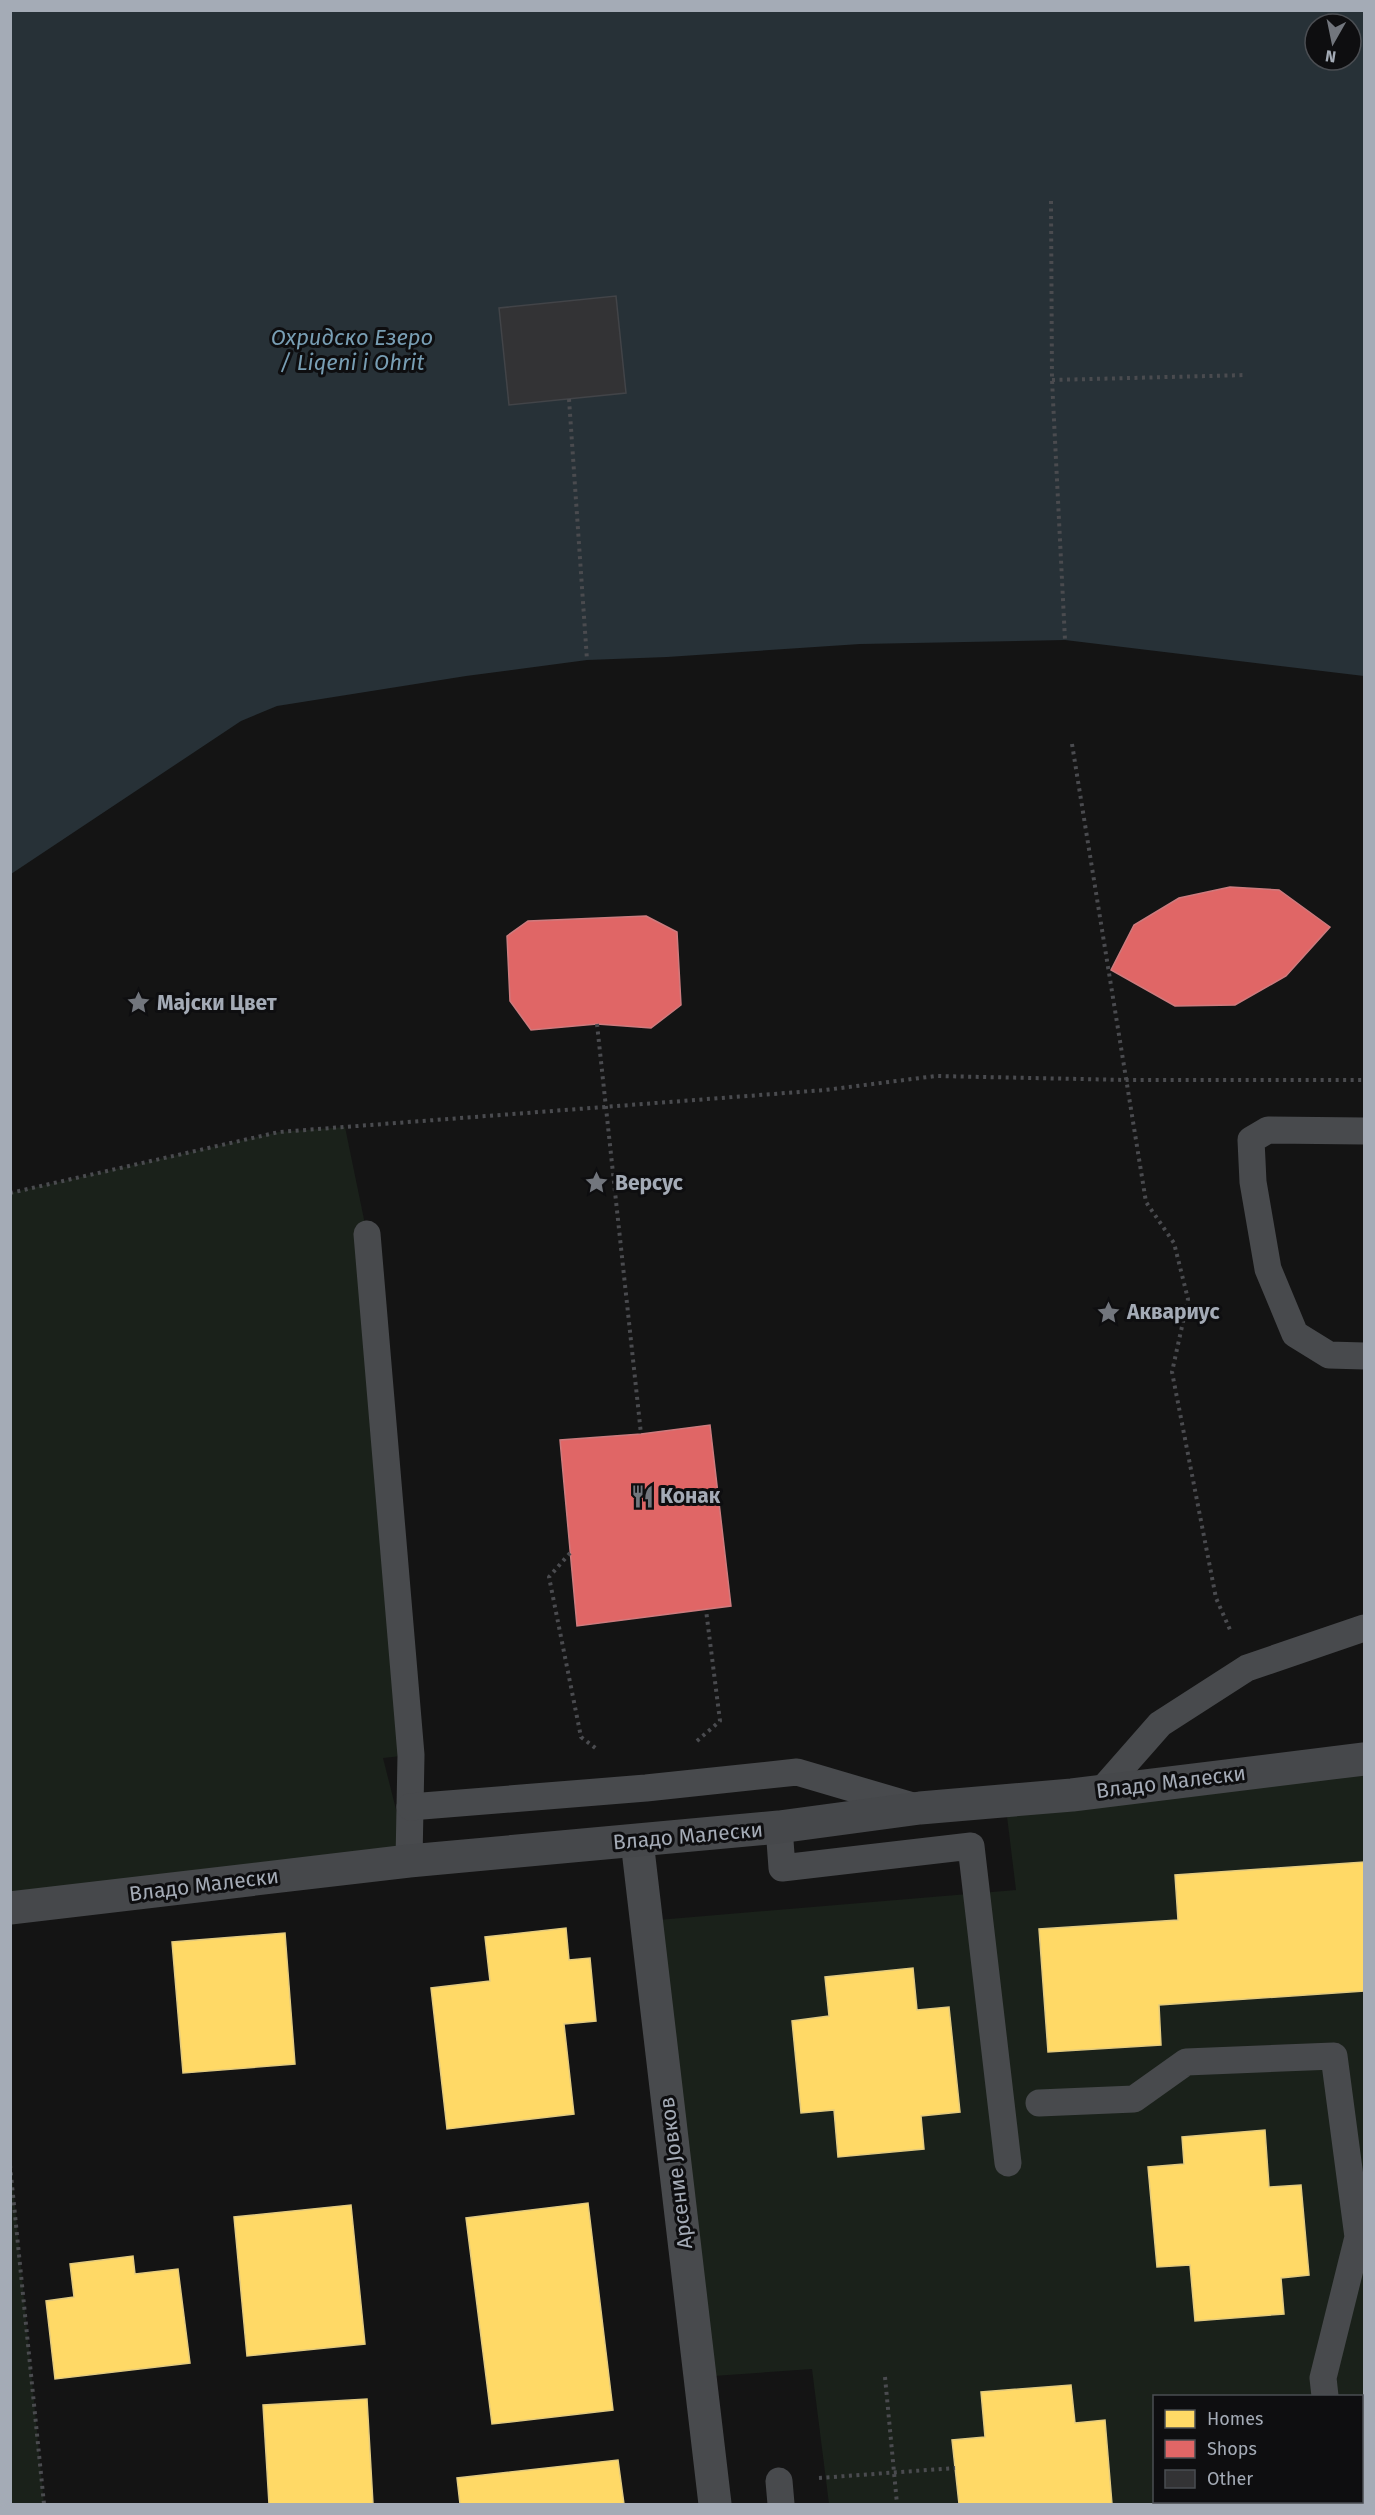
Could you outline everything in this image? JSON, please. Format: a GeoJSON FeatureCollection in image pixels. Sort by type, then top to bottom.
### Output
{"type":"FeatureCollection","features":[{"type":"Feature","properties":{"kind":"main road","name":"Владо Малески"},"geometry":{"type":"LineString","coordinates":[[10,1908],[409,1861],[779,1827],[920,1808],[1072,1795],[1365,1759]]}},
{"type":"Feature","properties":{"kind":"street","name":"Арсение Јовков"},"geometry":{"type":"LineString","coordinates":[[637,1841],[715,2505]]}},
{"type":"Feature","properties":{"kind":"lane"},"geometry":{"type":"LineString","coordinates":[[1365,1131],[1268,1130],[1251,1140],[1253,1182],[1268,1269],[1295,1334],[1329,1355],[1365,1356]]}},
{"type":"Feature","properties":{"kind":"lane"},"geometry":{"type":"LineString","coordinates":[[367,1234],[411,1755],[409,1861]]}},
{"type":"Feature","properties":{"kind":"lane"},"geometry":{"type":"LineString","coordinates":[[1102,1790],[1160,1724],[1246,1668],[1365,1628]]}},
{"type":"Feature","properties":{"kind":"lane"},"geometry":{"type":"LineString","coordinates":[[410,1807],[646,1788],[797,1772],[920,1808]]}},
{"type":"Feature","properties":{"kind":"lane"},"geometry":{"type":"LineString","coordinates":[[779,1827],[782,1868],[970,1846],[1008,2163]]}},
{"type":"Feature","properties":{"kind":"lane"},"geometry":{"type":"LineString","coordinates":[[1040,2103],[1134,2099],[1186,2062],[1334,2056],[1358,2237],[1323,2378],[1325,2395]]}},
{"type":"Feature","properties":{"kind":"path"},"geometry":{"type":"LineString","coordinates":[[1051,201],[1052,380],[1065,640]]}},
{"type":"Feature","properties":{"kind":"path"},"geometry":{"type":"LineString","coordinates":[[1052,380],[1247,375]]}},
{"type":"Feature","properties":{"kind":"path"},"geometry":{"type":"LineString","coordinates":[[569,399],[587,660]]}},
{"type":"Feature","properties":{"kind":"path"},"geometry":{"type":"LineString","coordinates":[[1072,744],[1146,1202],[1174,1243],[1188,1299],[1172,1372],[1216,1598],[1246,1668]]}},
{"type":"Feature","properties":{"kind":"path"},"geometry":{"type":"LineString","coordinates":[[597,1024],[608,1107],[641,1434]]}},
{"type":"Feature","properties":{"kind":"path"},"geometry":{"type":"LineString","coordinates":[[10,1193],[279,1132],[825,1090],[936,1076],[1127,1080],[1365,1080]]}},
{"type":"Feature","properties":{"kind":"path"},"geometry":{"type":"LineString","coordinates":[[570,1553],[549,1577],[581,1737],[646,1788]]}},
{"type":"Feature","properties":{"kind":"path"},"geometry":{"type":"LineString","coordinates":[[695,1743],[720,1721],[706,1610]]}},
{"type":"Feature","properties":{"kind":"path"},"geometry":{"type":"LineString","coordinates":[[10,2165],[44,2505]]}},
{"type":"Feature","properties":{"kind":"path"},"geometry":{"type":"LineString","coordinates":[[885,2377],[897,2505]]}},
{"type":"Feature","properties":{"kind":"path"},"geometry":{"type":"LineString","coordinates":[[780,2493],[894,2473],[956,2468]]}},
{"type":"Feature","properties":{"kind":"shaded area"},"geometry":{"type":"Polygon","coordinates":[[[345,1127],[367,1234],[411,1755],[383,1758],[409,1861],[11,1908],[10,1193],[279,1132],[345,1127]]]}},
{"type":"Feature","properties":{"kind":"shaded area"},"geometry":{"type":"Polygon","coordinates":[[[1364,1759],[1364,2504],[829,2504],[812,2369],[699,2377],[646,1921],[1016,1890],[1005,1800],[1364,1759]]]}},
{"type":"Feature","properties":{"kind":"shaded area"},"geometry":{"type":"Polygon","coordinates":[[[11,2165],[44,2504],[11,2504],[11,2165]]]}},
{"type":"Feature","properties":{"kind":"water","name":"Охридско Езеро / Liqeni i Ohrit"},"geometry":{"type":"Polygon","coordinates":[[[11,11],[1364,11],[1364,676],[1065,640],[860,644],[587,660],[466,676],[277,706],[241,721],[11,874],[11,11]]]}},
{"type":"Feature","properties":{"kind":"building: Homes"},"geometry":{"type":"Polygon","coordinates":[[[1364,1862],[1364,1991],[1159,2005],[1161,2045],[1048,2052],[1039,1929],[1178,1920],[1175,1875],[1364,1862]]]}},
{"type":"Feature","properties":{"kind":"building: Homes"},"geometry":{"type":"Polygon","coordinates":[[[566,1928],[569,1960],[590,1958],[596,2021],[564,2024],[574,2114],[447,2129],[431,1988],[490,1981],[485,1937],[566,1928]]]}},
{"type":"Feature","properties":{"kind":"building: Homes"},"geometry":{"type":"Polygon","coordinates":[[[285,1933],[295,2064],[183,2073],[172,1942],[285,1933]]]}},
{"type":"Feature","properties":{"kind":"building: Homes"},"geometry":{"type":"Polygon","coordinates":[[[913,1968],[917,2010],[949,2007],[960,2112],[921,2116],[924,2149],[838,2157],[834,2110],[801,2113],[792,2021],[829,2016],[825,1977],[913,1968]]]}},
{"type":"Feature","properties":{"kind":"building: Homes"},"geometry":{"type":"Polygon","coordinates":[[[1265,2130],[1269,2187],[1301,2185],[1309,2275],[1281,2278],[1284,2314],[1195,2321],[1190,2265],[1157,2267],[1148,2167],[1184,2164],[1182,2137],[1265,2130]]]}},
{"type":"Feature","properties":{"kind":"building: Homes"},"geometry":{"type":"Polygon","coordinates":[[[588,2203],[613,2410],[492,2424],[466,2218],[588,2203]]]}},
{"type":"Feature","properties":{"kind":"building: Homes"},"geometry":{"type":"Polygon","coordinates":[[[351,2205],[365,2344],[247,2356],[234,2217],[351,2205]]]}},
{"type":"Feature","properties":{"kind":"building: Homes"},"geometry":{"type":"Polygon","coordinates":[[[133,2256],[135,2274],[178,2269],[190,2363],[55,2379],[46,2301],[74,2297],[70,2264],[133,2256]]]}},
{"type":"Feature","properties":{"kind":"building: Homes"},"geometry":{"type":"Polygon","coordinates":[[[1071,2385],[1075,2423],[1105,2420],[1112,2504],[959,2504],[952,2440],[985,2437],[981,2392],[1071,2385]]]}},
{"type":"Feature","properties":{"kind":"building: Homes"},"geometry":{"type":"Polygon","coordinates":[[[367,2399],[373,2504],[269,2504],[263,2405],[367,2399]]]}},
{"type":"Feature","properties":{"kind":"building: Homes"},"geometry":{"type":"Polygon","coordinates":[[[618,2460],[624,2504],[460,2504],[457,2478],[618,2460]]]}},
{"type":"Feature","properties":{"kind":"building: Shops"},"geometry":{"type":"Polygon","coordinates":[[[1230,887],[1279,890],[1330,927],[1286,976],[1235,1005],[1175,1006],[1111,970],[1134,925],[1179,898],[1230,887]]]}},
{"type":"Feature","properties":{"kind":"building: Shops"},"geometry":{"type":"Polygon","coordinates":[[[646,916],[677,932],[681,1005],[651,1028],[597,1024],[531,1030],[510,1001],[507,936],[528,921],[646,916]]]}},
{"type":"Feature","properties":{"kind":"building: Shops","name":"Конак"},"geometry":{"type":"Polygon","coordinates":[[[710,1425],[731,1606],[577,1626],[560,1440],[641,1434],[710,1425]]]}},
{"type":"Feature","properties":{"kind":"building: Other"},"geometry":{"type":"Polygon","coordinates":[[[616,296],[626,393],[509,405],[499,308],[616,296]]]}},
{"type":"Feature","properties":{"kind":"place","name":"Мајски Цвет"},"geometry":{"type":"Point","coordinates":[139,1003]}},
{"type":"Feature","properties":{"kind":"place","name":"Версус"},"geometry":{"type":"Point","coordinates":[597,1183]}},
{"type":"Feature","properties":{"kind":"place","name":"Аквариус"},"geometry":{"type":"Point","coordinates":[1109,1312]}},
{"type":"Feature","properties":{"kind":"place","name":"Конак"},"geometry":{"type":"Point","coordinates":[642,1496]}}]}
